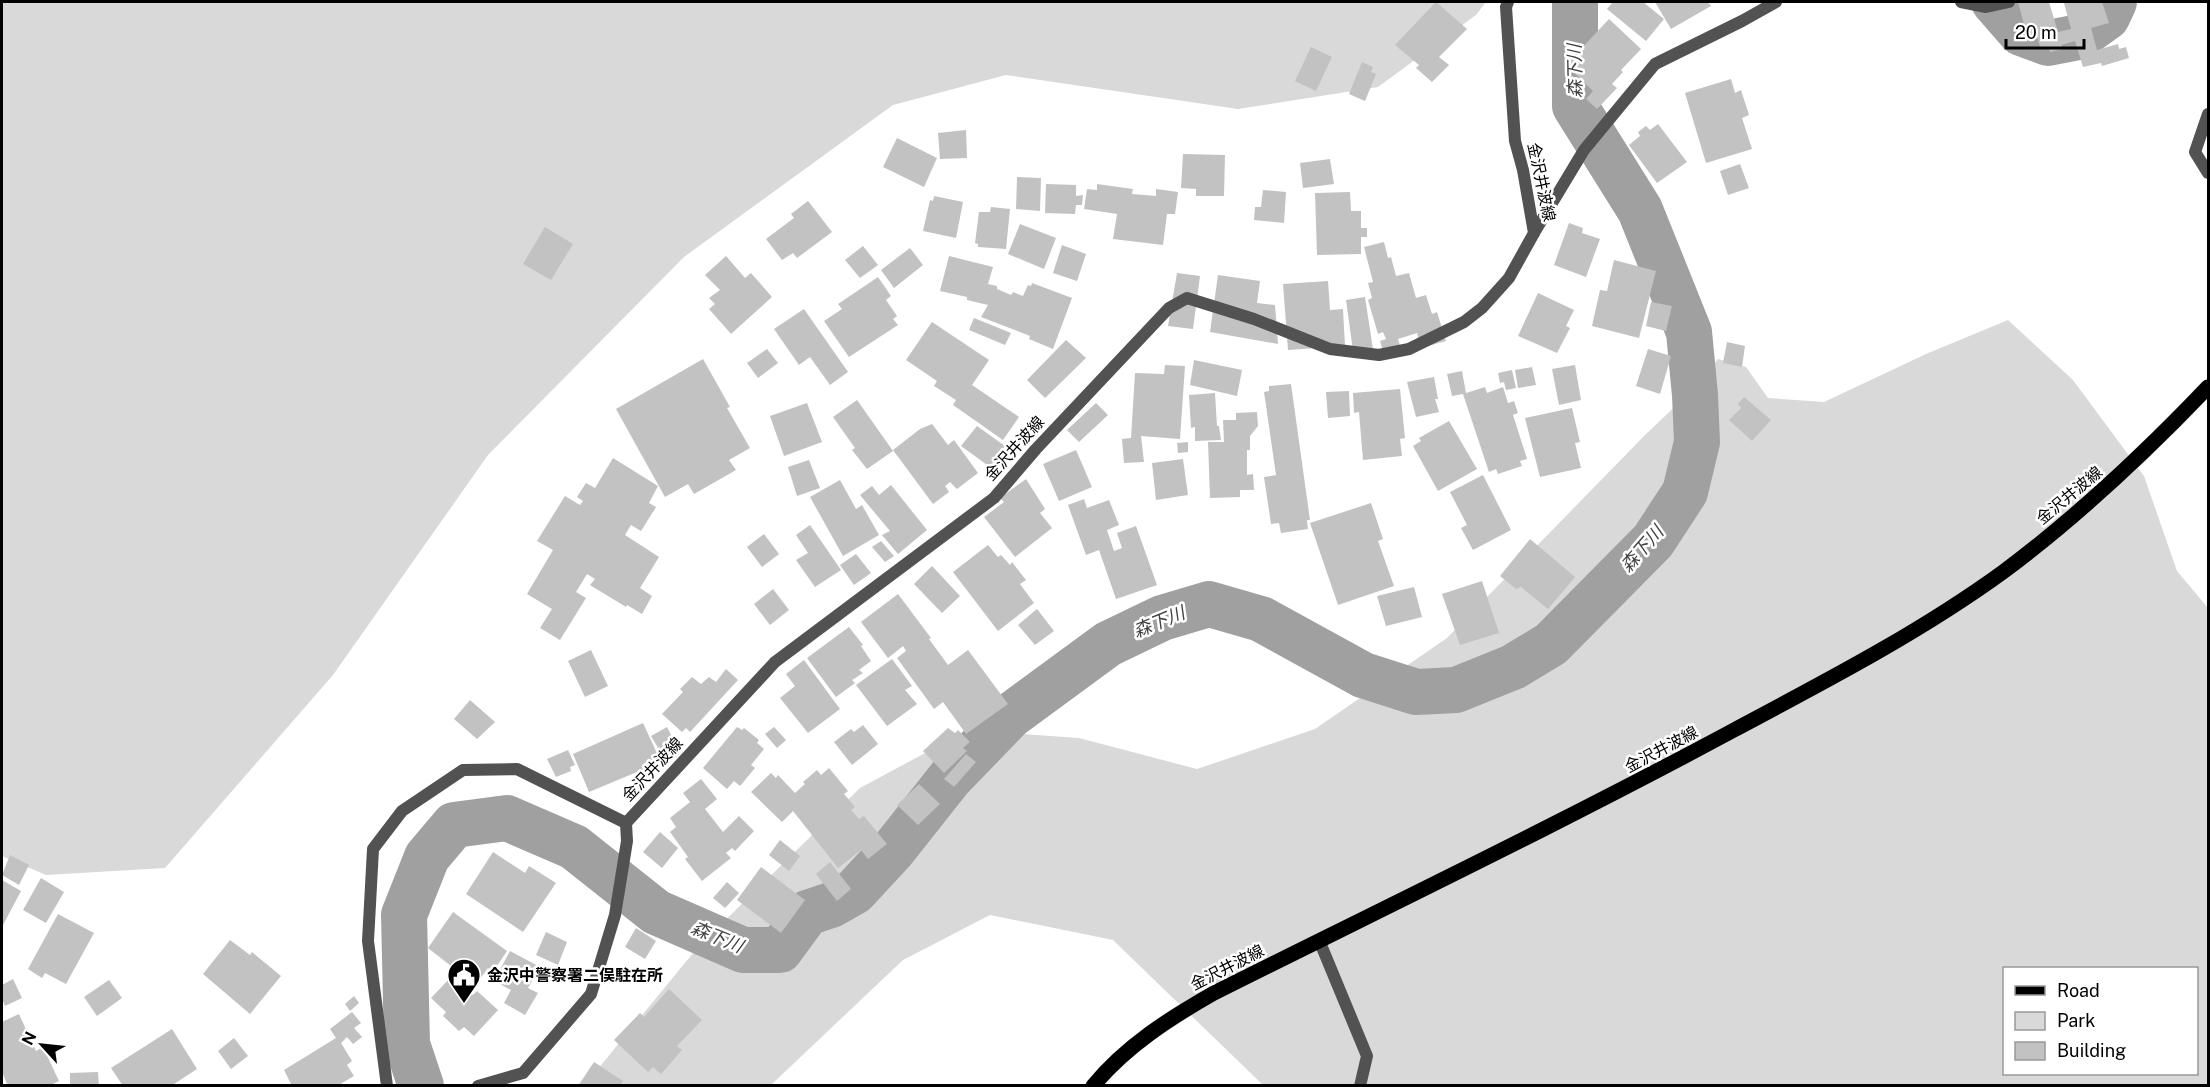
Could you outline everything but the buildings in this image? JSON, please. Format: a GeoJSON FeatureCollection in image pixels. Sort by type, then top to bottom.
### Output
{"type":"FeatureCollection","features":[{"type":"Feature","properties":{"kind":"main road","name":"金沢井波線"},"geometry":{"type":"LineString","coordinates":[[1093,1086],[1133,1046],[1176,1014],[1319,940],[1621,791],[1936,618],[2004,571],[2079,511],[2146,451],[2208,387]]}},
{"type":"Feature","properties":{"kind":"street","name":"金沢井波線"},"geometry":{"type":"LineString","coordinates":[[478,1086],[523,1073],[591,994],[615,915],[627,841],[626,823],[776,662],[994,498],[1036,449],[1169,308],[1187,298],[1254,319],[1330,348],[1379,355],[1409,348],[1464,321],[1482,308],[1509,278],[1534,233],[1523,170],[1515,141],[1506,7],[1508,2]]}},
{"type":"Feature","properties":{"kind":"street"},"geometry":{"type":"LineString","coordinates":[[1534,233],[1584,150],[1655,64],[1776,2]]}},
{"type":"Feature","properties":{"kind":"street"},"geometry":{"type":"LineString","coordinates":[[1961,2],[1986,7],[2009,2]]}},
{"type":"Feature","properties":{"kind":"street"},"geometry":{"type":"LineString","coordinates":[[2208,114],[2195,152],[2208,173]]}},
{"type":"Feature","properties":{"kind":"street"},"geometry":{"type":"LineString","coordinates":[[387,1086],[368,941],[372,849],[402,811],[464,770],[517,769],[626,823]]}},
{"type":"Feature","properties":{"kind":"street"},"geometry":{"type":"LineString","coordinates":[[1319,940],[1367,1056],[1360,1086]]}},
{"type":"Feature","properties":{"kind":"green space"},"geometry":{"type":"Polygon","coordinates":[[[2,2],[1486,2],[1476,15],[1378,87],[1238,109],[1006,75],[893,105],[684,257],[488,455],[333,675],[165,868],[46,875],[2,856],[2,2]]]}},
{"type":"Feature","properties":{"kind":"green space"},"geometry":{"type":"Polygon","coordinates":[[[2008,320],[2073,380],[2144,476],[2177,571],[2208,608],[2208,1085],[1263,1085],[1113,940],[990,915],[903,960],[771,1085],[587,1086],[588,1081],[698,947],[860,788],[968,730],[1079,738],[1197,769],[1315,729],[1447,638],[1684,398],[1718,359],[1746,367],[1768,398],[1824,402],[1926,354],[2008,320]]]}},
{"type":"Feature","properties":{"kind":"waterway","name":"森下川"},"geometry":{"type":"LineString","coordinates":[[421,1086],[407,1044],[404,915],[427,857],[454,825],[507,818],[574,847],[656,912],[743,950],[780,950],[807,913],[831,905],[854,892],[893,850],[950,778],[1010,716],[1108,644],[1162,618],[1209,604],[1261,619],[1363,675],[1416,692],[1456,690],[1513,667],[1551,644],[1653,541],[1685,492],[1697,442],[1689,332],[1640,210],[1575,106],[1575,2]]}},
{"type":"Feature","properties":{"kind":"waterway","name":"森下川"},"geometry":{"type":"LineString","coordinates":[[1994,2],[2021,33],[2048,43],[2079,37],[2107,17],[2114,2]]}},
{"type":"Feature","properties":{"kind":"place","name":"金沢中警察署二俣駐在所"},"geometry":{"type":"Point","coordinates":[464,1004]}}]}
